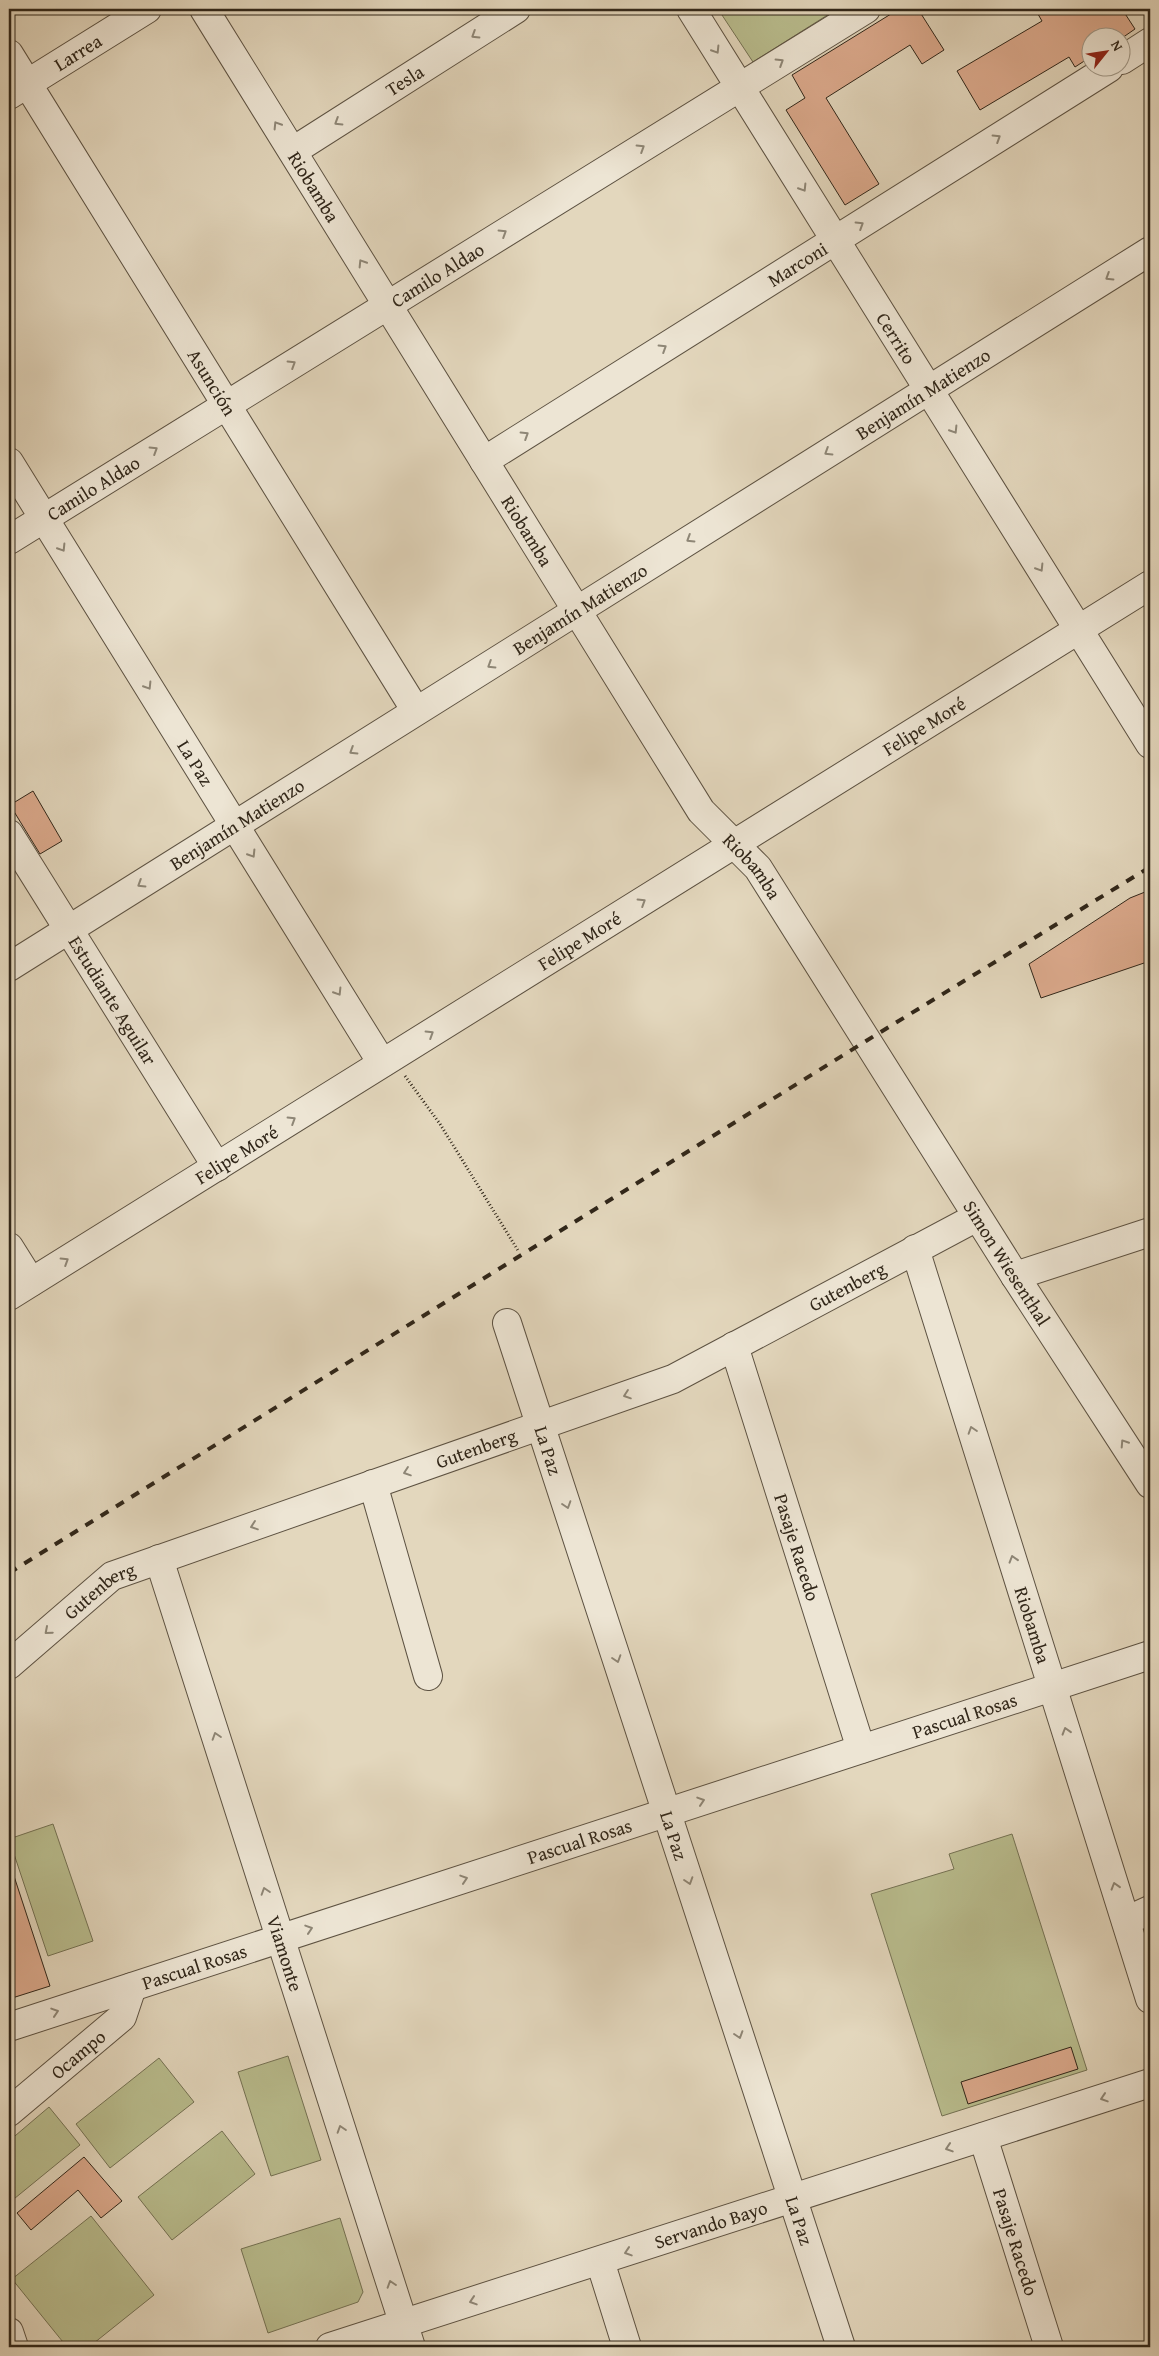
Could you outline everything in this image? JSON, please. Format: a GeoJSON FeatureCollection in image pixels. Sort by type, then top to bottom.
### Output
{"type":"FeatureCollection","features":[{"type":"Feature","properties":{"kind":"street","name":"Larrea"},"geometry":{"type":"LineString","coordinates":[[18,90],[147,9]]}},
{"type":"Feature","properties":{"kind":"street","name":"Riobamba"},"geometry":{"type":"LineString","coordinates":[[204,9],[701,811],[758,868],[866,1041]]}},
{"type":"Feature","properties":{"kind":"street","name":"Tesla"},"geometry":{"type":"LineString","coordinates":[[293,151],[516,9]]}},
{"type":"Feature","properties":{"kind":"street","name":"Cerrito"},"geometry":{"type":"LineString","coordinates":[[691,9],[1150,744]]}},
{"type":"Feature","properties":{"kind":"street","name":"Camilo Aldao"},"geometry":{"type":"LineString","coordinates":[[9,540],[866,9]]}},
{"type":"Feature","properties":{"kind":"street"},"geometry":{"type":"LineString","coordinates":[[1132,54],[1150,42]]}},
{"type":"Feature","properties":{"kind":"street","name":"Asunción"},"geometry":{"type":"LineString","coordinates":[[9,54],[18,90],[226,405],[416,711]]}},
{"type":"Feature","properties":{"kind":"street","name":"Marconi"},"geometry":{"type":"LineString","coordinates":[[484,461],[1093,78]]}},
{"type":"Feature","properties":{"kind":"street","name":"Benjamín Matienzo"},"geometry":{"type":"LineString","coordinates":[[9,967],[1150,251]]}},
{"type":"Feature","properties":{"kind":"street","name":"La Paz"},"geometry":{"type":"LineString","coordinates":[[9,462],[234,825],[387,1061]]}},
{"type":"Feature","properties":{"kind":"street","name":"Felipe Moré"},"geometry":{"type":"LineString","coordinates":[[20,1289],[1150,585]]}},
{"type":"Feature","properties":{"kind":"street","name":"Estudiante Aguilar"},"geometry":{"type":"LineString","coordinates":[[9,834],[217,1167]]}},
{"type":"Feature","properties":{"kind":"street","name":"Simon Wiesenthal"},"geometry":{"type":"LineString","coordinates":[[866,1041],[1014,1276],[1150,1484]]}},
{"type":"Feature","properties":{"kind":"street","name":"Gutenberg"},"geometry":{"type":"LineString","coordinates":[[9,1665],[112,1576],[672,1379],[977,1217]]}},
{"type":"Feature","properties":{"kind":"street"},"geometry":{"type":"LineString","coordinates":[[1014,1276],[1150,1232]]}},
{"type":"Feature","properties":{"kind":"street"},"geometry":{"type":"LineString","coordinates":[[9,1247],[20,1289]]}},
{"type":"Feature","properties":{"kind":"street","name":"Riobamba"},"geometry":{"type":"LineString","coordinates":[[915,1249],[1150,1999]]}},
{"type":"Feature","properties":{"kind":"street","name":"La Paz"},"geometry":{"type":"LineString","coordinates":[[507,1323],[841,2347]]}},
{"type":"Feature","properties":{"kind":"street","name":"Pasaje Racedo"},"geometry":{"type":"LineString","coordinates":[[734,1346],[861,1749]]}},
{"type":"Feature","properties":{"kind":"street"},"geometry":{"type":"LineString","coordinates":[[372,1484],[428,1676]]}},
{"type":"Feature","properties":{"kind":"street","name":"Viamonte"},"geometry":{"type":"LineString","coordinates":[[159,1559],[407,2335]]}},
{"type":"Feature","properties":{"kind":"street","name":"Pascual Rosas"},"geometry":{"type":"LineString","coordinates":[[9,2027],[1150,1655]]}},
{"type":"Feature","properties":{"kind":"street"},"geometry":{"type":"LineString","coordinates":[[1126,1921],[1150,1910]]}},
{"type":"Feature","properties":{"kind":"street","name":"Ocampo"},"geometry":{"type":"LineString","coordinates":[[9,2112],[122,2017],[132,1987]]}},
{"type":"Feature","properties":{"kind":"street","name":"Servando Bayo"},"geometry":{"type":"LineString","coordinates":[[330,2347],[407,2335],[600,2261],[1150,2083]]}},
{"type":"Feature","properties":{"kind":"street","name":"Pasaje Racedo"},"geometry":{"type":"LineString","coordinates":[[983,2137],[1049,2347]]}},
{"type":"Feature","properties":{"kind":"street"},"geometry":{"type":"LineString","coordinates":[[600,2261],[627,2347]]}},
{"type":"Feature","properties":{"kind":"street"},"geometry":{"type":"LineString","coordinates":[[9,2332],[14,2347]]}},
{"type":"Feature","properties":{"kind":"path"},"geometry":{"type":"LineString","coordinates":[[387,1061],[440,1124],[519,1252]]}},
{"type":"Feature","properties":{"kind":"green space"},"geometry":{"type":"Polygon","coordinates":[[[718,9],[837,9],[753,62],[718,9]]]}},
{"type":"Feature","properties":{"kind":"green space"},"geometry":{"type":"Polygon","coordinates":[[[53,1824],[93,1941],[48,1956],[9,1839],[53,1824]]]}},
{"type":"Feature","properties":{"kind":"green space"},"geometry":{"type":"Polygon","coordinates":[[[1012,1834],[1087,2070],[942,2116],[871,1894],[954,1869],[949,1854],[1012,1834]]]}},
{"type":"Feature","properties":{"kind":"green space"},"geometry":{"type":"Polygon","coordinates":[[[288,2056],[321,2160],[271,2176],[238,2072],[288,2056]]]}},
{"type":"Feature","properties":{"kind":"green space"},"geometry":{"type":"Polygon","coordinates":[[[159,2058],[194,2102],[110,2168],[76,2124],[159,2058]]]}},
{"type":"Feature","properties":{"kind":"green space"},"geometry":{"type":"Polygon","coordinates":[[[49,2107],[80,2145],[9,2203],[9,2141],[49,2107]]]}},
{"type":"Feature","properties":{"kind":"green space"},"geometry":{"type":"Polygon","coordinates":[[[222,2131],[255,2174],[172,2240],[138,2197],[222,2131]]]}},
{"type":"Feature","properties":{"kind":"green space"},"geometry":{"type":"Polygon","coordinates":[[[91,2216],[154,2295],[89,2347],[67,2347],[12,2279],[91,2216]]]}},
{"type":"Feature","properties":{"kind":"green space"},"geometry":{"type":"Polygon","coordinates":[[[340,2218],[363,2292],[358,2302],[268,2333],[241,2249],[340,2218]]]}},
{"type":"Feature","properties":{"kind":"building"},"geometry":{"type":"Polygon","coordinates":[[[899,9],[918,9],[944,50],[922,64],[910,45],[826,98],[879,184],[845,205],[786,110],[805,98],[792,75],[899,9]]]}},
{"type":"Feature","properties":{"kind":"building"},"geometry":{"type":"Polygon","coordinates":[[[1035,9],[1122,9],[1135,29],[1132,31],[1132,28],[1082,28],[1082,62],[1075,67],[1069,57],[980,110],[957,71],[1042,21],[1035,9]]]}},
{"type":"Feature","properties":{"kind":"building"},"geometry":{"type":"Polygon","coordinates":[[[33,791],[62,841],[40,854],[10,805],[33,791]]]}},
{"type":"Feature","properties":{"kind":"building"},"geometry":{"type":"Polygon","coordinates":[[[1150,890],[1150,961],[1041,998],[1029,964],[1130,898],[1150,890]]]}},
{"type":"Feature","properties":{"kind":"building"},"geometry":{"type":"Polygon","coordinates":[[[12,1870],[50,1986],[9,1999],[9,1871],[12,1870]]]}},
{"type":"Feature","properties":{"kind":"building"},"geometry":{"type":"Polygon","coordinates":[[[1071,2047],[1078,2069],[968,2104],[961,2082],[1071,2047]]]}},
{"type":"Feature","properties":{"kind":"building"},"geometry":{"type":"Polygon","coordinates":[[[84,2157],[122,2201],[101,2218],[78,2190],[31,2230],[17,2213],[84,2157]]]}},
{"type":"Feature","properties":{"kind":"railway"},"geometry":{"type":"LineString","coordinates":[[9,1573],[1150,867]]}}]}
